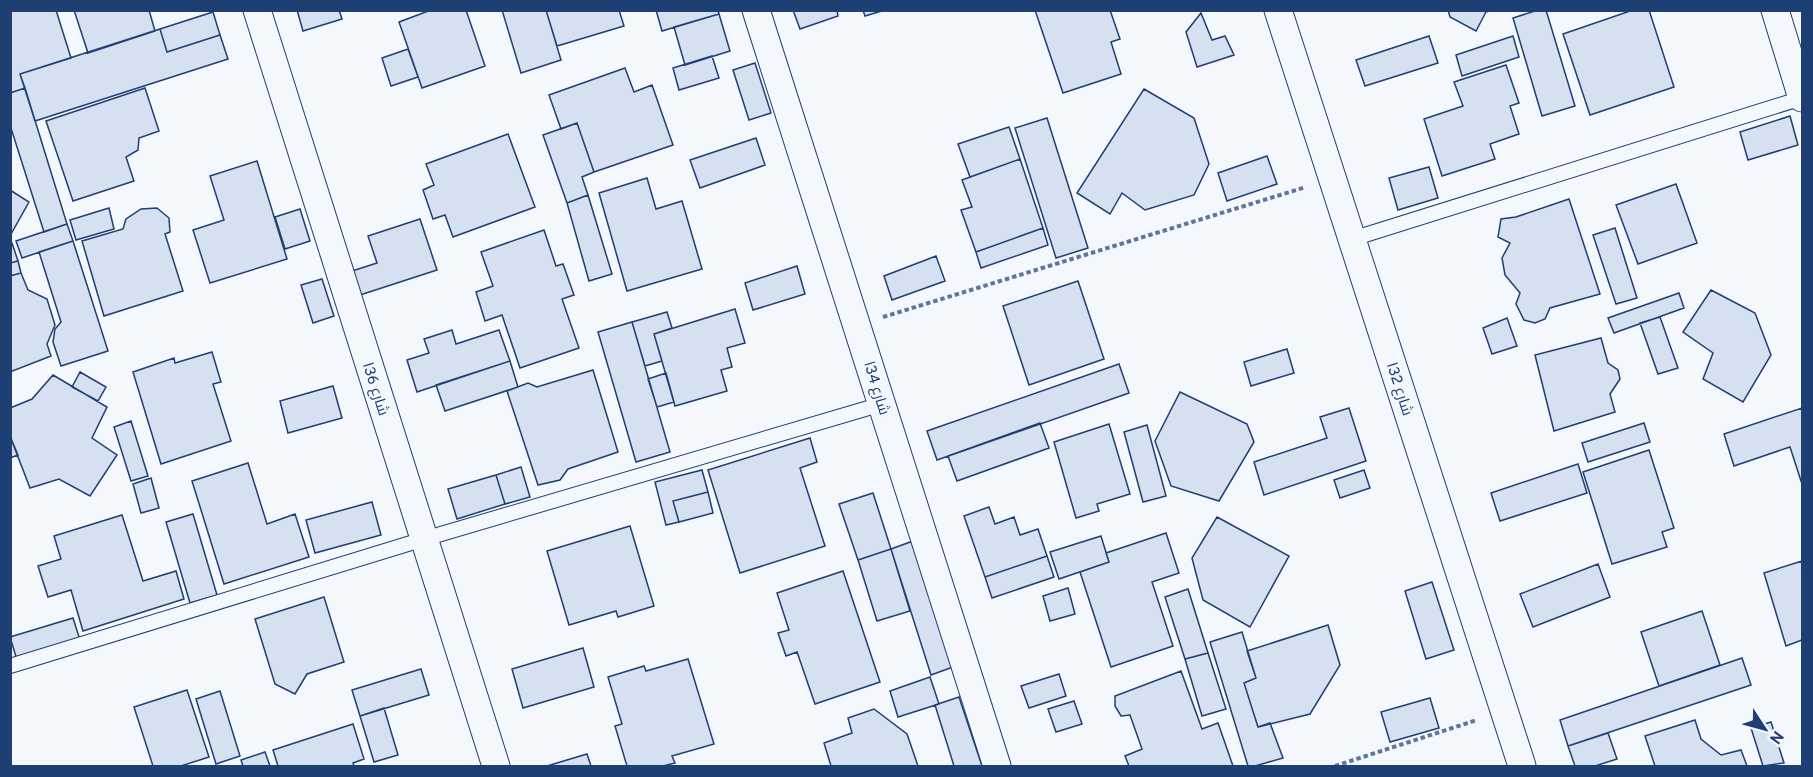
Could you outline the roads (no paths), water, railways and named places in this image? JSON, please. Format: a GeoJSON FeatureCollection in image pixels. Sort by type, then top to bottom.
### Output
{"type":"FeatureCollection","features":[{"type":"Feature","properties":{"kind":"street","name":"شارع 36ا"},"geometry":{"type":"LineString","coordinates":[[257,10],[496,766]]}},
{"type":"Feature","properties":{"kind":"street","name":"شارع 34ا"},"geometry":{"type":"LineString","coordinates":[[756,10],[997,766]]}},
{"type":"Feature","properties":{"kind":"street","name":"شارع 32ا"},"geometry":{"type":"LineString","coordinates":[[1278,10],[1522,766]]}},
{"type":"Feature","properties":{"kind":"street"},"geometry":{"type":"LineString","coordinates":[[1775,10],[1803,98]]}},
{"type":"Feature","properties":{"kind":"lane"},"geometry":{"type":"LineString","coordinates":[[1352,239],[1803,98]]}},
{"type":"Feature","properties":{"kind":"lane"},"geometry":{"type":"LineString","coordinates":[[10,666],[424,539],[882,404]]}}]}
